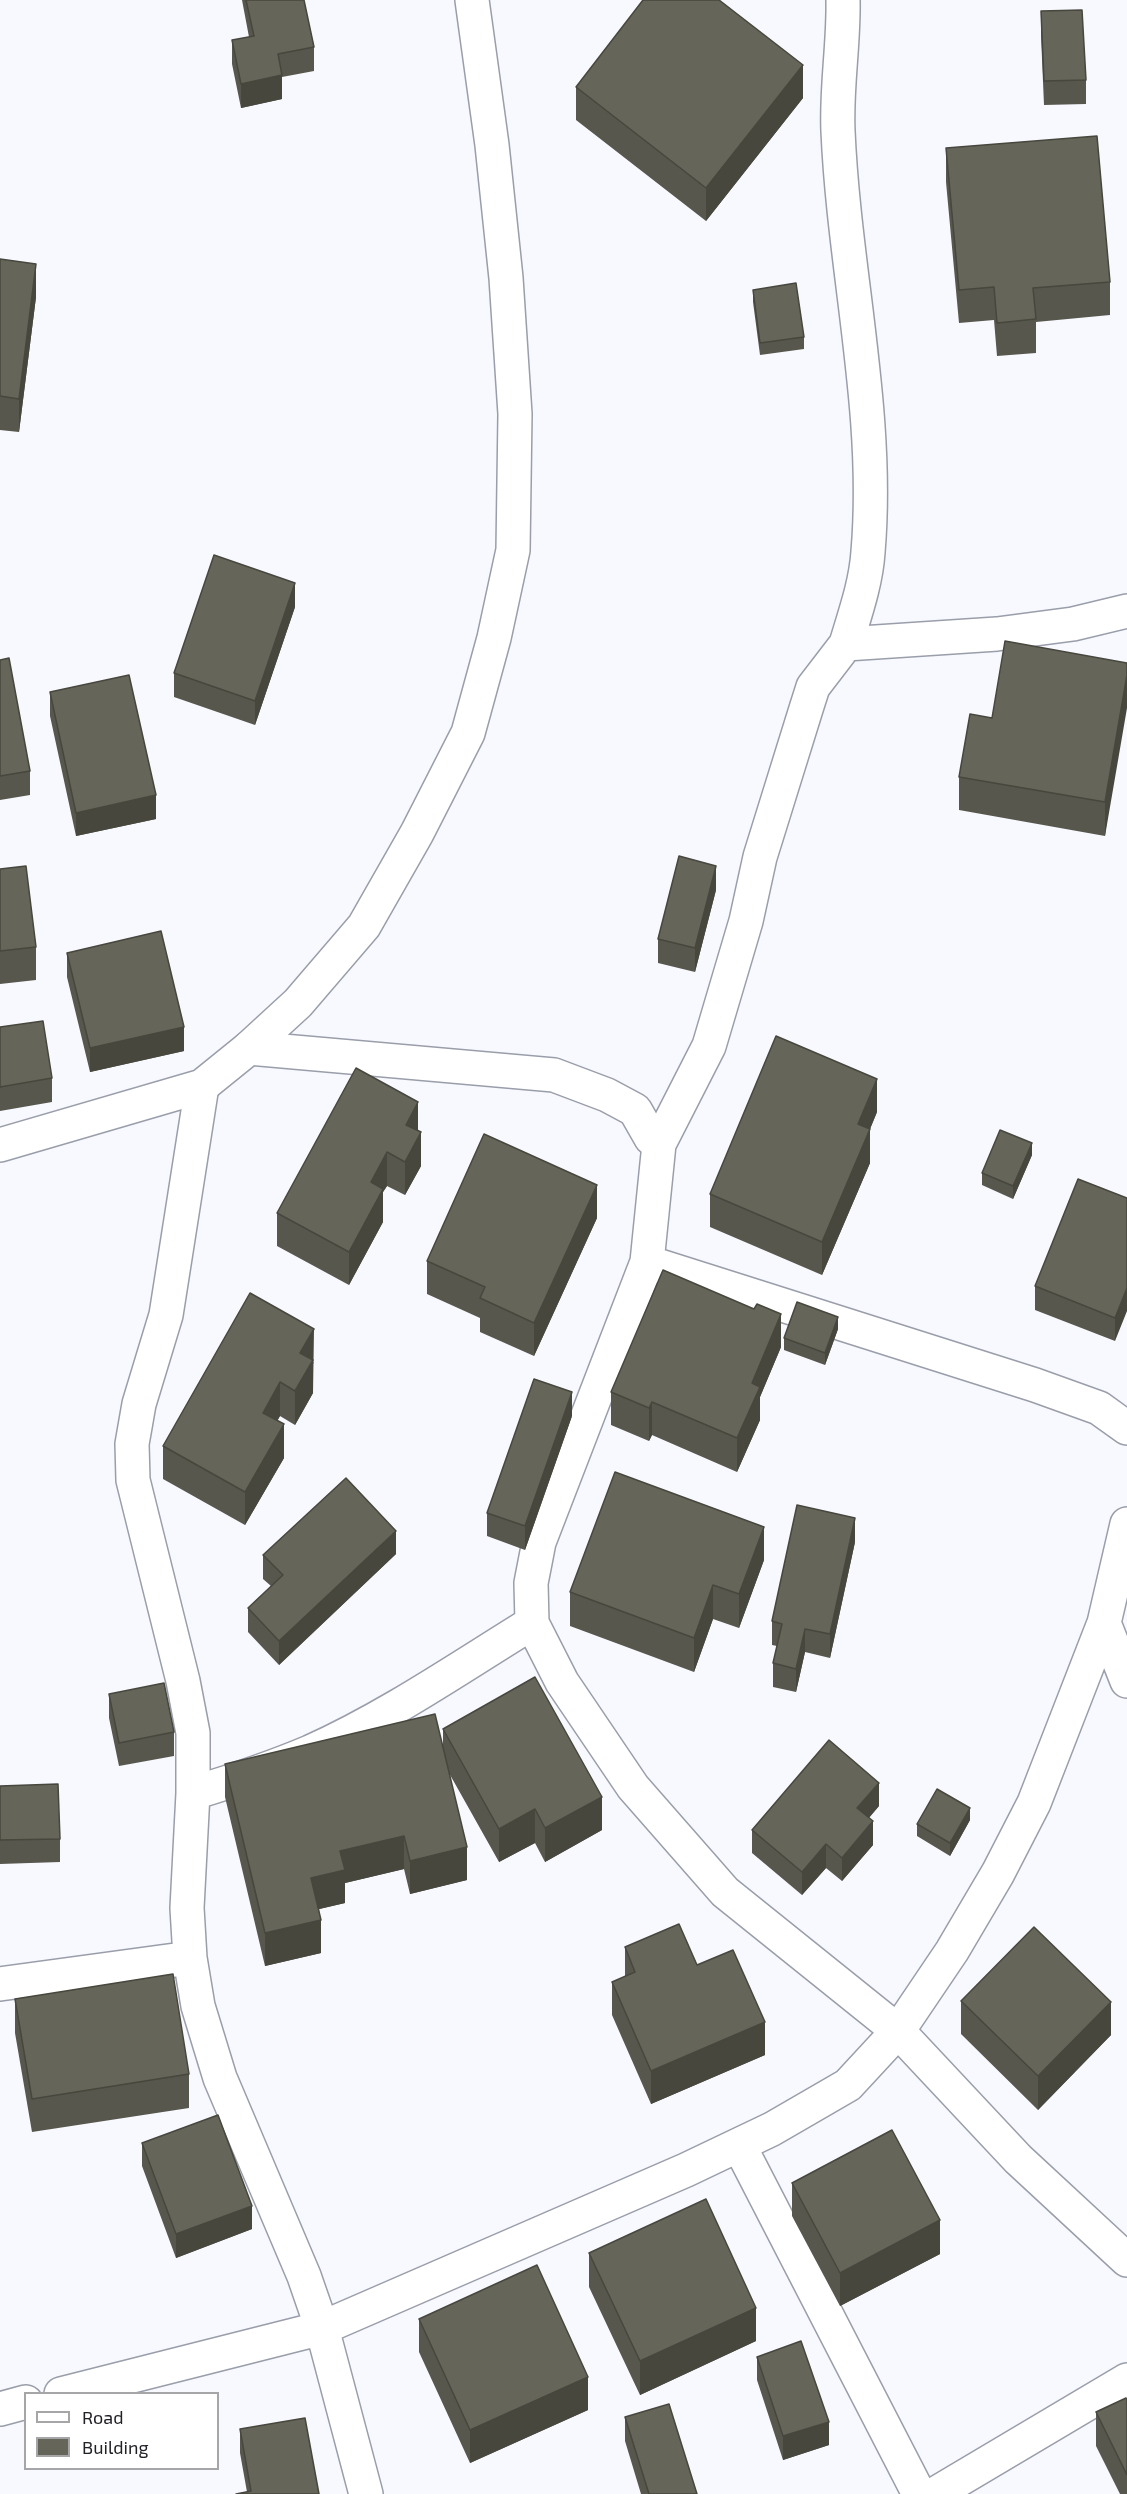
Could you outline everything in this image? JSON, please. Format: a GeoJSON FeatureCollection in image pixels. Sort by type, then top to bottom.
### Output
{"type":"FeatureCollection","features":[{"type":"Feature","properties":{"kind":"street"},"geometry":{"type":"LineString","coordinates":[[843,0],[838,71],[838,132],[867,430],[870,507],[868,554],[860,598],[846,644],[813,687],[760,857],[746,921],[709,1046],[659,1144],[647,1262],[539,1542],[531,1583],[532,1623],[562,1682],[633,1787],[725,1892],[898,2031],[1018,2159],[1127,2260]]}},
{"type":"Feature","properties":{"kind":"street"},"geometry":{"type":"LineString","coordinates":[[0,1145],[202,1086],[249,1048],[298,1004],[364,926],[417,833],[468,733],[494,638],[513,550],[515,414],[506,278],[477,1]]}},
{"type":"Feature","properties":{"kind":"street"},"geometry":{"type":"LineString","coordinates":[[846,644],[997,634],[1073,624],[1127,611]]}},
{"type":"Feature","properties":{"kind":"street"},"geometry":{"type":"LineString","coordinates":[[249,1048],[554,1075],[607,1095],[635,1110],[651,1138],[659,1144]]}},
{"type":"Feature","properties":{"kind":"street"},"geometry":{"type":"LineString","coordinates":[[202,1086],[166,1315],[139,1404],[132,1444],[133,1480],[183,1682],[193,1733],[193,1793],[187,1908],[190,1958],[198,2006],[220,2078],[304,2276],[322,2328],[366,2494]]}},
{"type":"Feature","properties":{"kind":"street"},"geometry":{"type":"LineString","coordinates":[[647,1262],[1035,1385],[1099,1408],[1127,1428]]}},
{"type":"Feature","properties":{"kind":"street"},"geometry":{"type":"LineString","coordinates":[[69,2392],[322,2328],[686,2170],[772,2129],[848,2085],[898,2031],[963,1932],[998,1873],[1034,1803],[1104,1623],[1127,1524]]}},
{"type":"Feature","properties":{"kind":"street"},"geometry":{"type":"LineString","coordinates":[[193,1793],[249,1776],[310,1752],[368,1723],[532,1623]]}},
{"type":"Feature","properties":{"kind":"street"},"geometry":{"type":"LineString","coordinates":[[1104,1623],[1127,1680]]}},
{"type":"Feature","properties":{"kind":"street"},"geometry":{"type":"LineString","coordinates":[[0,1984],[190,1958]]}},
{"type":"Feature","properties":{"kind":"street"},"geometry":{"type":"LineString","coordinates":[[739,2145],[919,2494]]}},
{"type":"Feature","properties":{"kind":"street"},"geometry":{"type":"LineString","coordinates":[[935,2494],[1127,2380]]}},
{"type":"Feature","properties":{"kind":"street"},"geometry":{"type":"LineString","coordinates":[[0,2409],[24,2403]]}},
{"type":"Feature","properties":{"kind":"building"},"geometry":{"type":"Polygon","coordinates":[[[246,0],[304,0],[314,47],[278,54],[282,75],[241,84],[232,40],[254,36],[246,0]]]}},
{"type":"Feature","properties":{"kind":"building"},"geometry":{"type":"Polygon","coordinates":[[[643,0],[719,0],[803,65],[706,188],[576,87],[643,0]]]}},
{"type":"Feature","properties":{"kind":"building"},"geometry":{"type":"Polygon","coordinates":[[[1082,10],[1086,80],[1044,81],[1041,11],[1082,10]]]}},
{"type":"Feature","properties":{"kind":"building"},"geometry":{"type":"Polygon","coordinates":[[[1097,136],[1110,282],[1033,288],[1036,319],[997,323],[994,287],[959,290],[946,148],[1097,136]]]}},
{"type":"Feature","properties":{"kind":"building"},"geometry":{"type":"Polygon","coordinates":[[[0,259],[36,264],[19,399],[0,396],[0,259]]]}},
{"type":"Feature","properties":{"kind":"building"},"geometry":{"type":"Polygon","coordinates":[[[796,283],[804,337],[760,343],[753,290],[796,283]]]}},
{"type":"Feature","properties":{"kind":"building"},"geometry":{"type":"Polygon","coordinates":[[[214,555],[295,583],[255,701],[174,673],[214,555]]]}},
{"type":"Feature","properties":{"kind":"building"},"geometry":{"type":"Polygon","coordinates":[[[1005,641],[1127,663],[1127,675],[1105,802],[959,777],[970,714],[992,718],[1005,641]]]}},
{"type":"Feature","properties":{"kind":"building"},"geometry":{"type":"Polygon","coordinates":[[[9,658],[30,771],[0,776],[0,660],[9,658]]]}},
{"type":"Feature","properties":{"kind":"building"},"geometry":{"type":"Polygon","coordinates":[[[129,675],[156,795],[76,813],[50,692],[129,675]]]}},
{"type":"Feature","properties":{"kind":"building"},"geometry":{"type":"Polygon","coordinates":[[[679,856],[716,866],[695,948],[658,939],[679,856]]]}},
{"type":"Feature","properties":{"kind":"building"},"geometry":{"type":"Polygon","coordinates":[[[26,866],[36,947],[0,951],[0,869],[26,866]]]}},
{"type":"Feature","properties":{"kind":"building"},"geometry":{"type":"Polygon","coordinates":[[[161,931],[184,1027],[90,1048],[67,953],[161,931]]]}},
{"type":"Feature","properties":{"kind":"building"},"geometry":{"type":"Polygon","coordinates":[[[43,1021],[52,1078],[0,1087],[0,1027],[43,1021]]]}},
{"type":"Feature","properties":{"kind":"building"},"geometry":{"type":"Polygon","coordinates":[[[776,1036],[877,1079],[858,1124],[870,1129],[822,1242],[710,1194],[776,1036]]]}},
{"type":"Feature","properties":{"kind":"building"},"geometry":{"type":"Polygon","coordinates":[[[356,1068],[418,1102],[406,1125],[421,1132],[405,1162],[387,1152],[371,1182],[383,1189],[349,1252],[277,1213],[356,1068]]]}},
{"type":"Feature","properties":{"kind":"building"},"geometry":{"type":"Polygon","coordinates":[[[1000,1130],[1032,1143],[1013,1186],[982,1173],[1000,1130]]]}},
{"type":"Feature","properties":{"kind":"building"},"geometry":{"type":"Polygon","coordinates":[[[484,1134],[597,1185],[534,1323],[480,1298],[485,1287],[427,1261],[484,1134]]]}},
{"type":"Feature","properties":{"kind":"building"},"geometry":{"type":"Polygon","coordinates":[[[1078,1179],[1127,1198],[1127,1288],[1115,1318],[1035,1286],[1078,1179]]]}},
{"type":"Feature","properties":{"kind":"building"},"geometry":{"type":"Polygon","coordinates":[[[663,1270],[754,1309],[757,1304],[781,1314],[752,1383],[760,1387],[737,1438],[652,1402],[649,1408],[611,1392],[663,1270]]]}},
{"type":"Feature","properties":{"kind":"building"},"geometry":{"type":"Polygon","coordinates":[[[250,1293],[314,1329],[300,1353],[313,1360],[295,1391],[280,1382],[263,1413],[284,1424],[245,1492],[163,1446],[250,1293]]]}},
{"type":"Feature","properties":{"kind":"building"},"geometry":{"type":"Polygon","coordinates":[[[797,1302],[838,1317],[825,1353],[784,1338],[797,1302]]]}},
{"type":"Feature","properties":{"kind":"building"},"geometry":{"type":"Polygon","coordinates":[[[534,1379],[572,1392],[525,1526],[487,1513],[534,1379]]]}},
{"type":"Feature","properties":{"kind":"building"},"geometry":{"type":"Polygon","coordinates":[[[615,1472],[764,1527],[739,1594],[713,1585],[694,1638],[570,1592],[615,1472]]]}},
{"type":"Feature","properties":{"kind":"building"},"geometry":{"type":"Polygon","coordinates":[[[346,1478],[396,1531],[279,1641],[248,1608],[283,1575],[263,1555],[346,1478]]]}},
{"type":"Feature","properties":{"kind":"building"},"geometry":{"type":"Polygon","coordinates":[[[797,1505],[855,1518],[830,1634],[805,1629],[796,1669],[773,1663],[782,1624],[772,1621],[797,1505]]]}},
{"type":"Feature","properties":{"kind":"building"},"geometry":{"type":"Polygon","coordinates":[[[535,1677],[602,1797],[545,1828],[535,1809],[499,1829],[443,1729],[535,1677]]]}},
{"type":"Feature","properties":{"kind":"building"},"geometry":{"type":"Polygon","coordinates":[[[164,1683],[174,1732],[119,1743],[109,1694],[164,1683]]]}},
{"type":"Feature","properties":{"kind":"building"},"geometry":{"type":"Polygon","coordinates":[[[435,1714],[467,1847],[410,1861],[404,1836],[340,1851],[345,1870],[311,1878],[321,1920],[265,1933],[225,1764],[435,1714]]]}},
{"type":"Feature","properties":{"kind":"building"},"geometry":{"type":"Polygon","coordinates":[[[829,1740],[879,1783],[857,1808],[873,1821],[842,1858],[826,1844],[802,1872],[752,1830],[829,1740]]]}},
{"type":"Feature","properties":{"kind":"building"},"geometry":{"type":"Polygon","coordinates":[[[58,1784],[60,1839],[0,1840],[0,1786],[58,1784]]]}},
{"type":"Feature","properties":{"kind":"building"},"geometry":{"type":"Polygon","coordinates":[[[937,1789],[970,1808],[950,1843],[917,1824],[937,1789]]]}},
{"type":"Feature","properties":{"kind":"building"},"geometry":{"type":"Polygon","coordinates":[[[679,1924],[697,1965],[733,1950],[765,2022],[651,2071],[612,1982],[635,1972],[625,1947],[679,1924]]]}},
{"type":"Feature","properties":{"kind":"building"},"geometry":{"type":"Polygon","coordinates":[[[1034,1927],[1111,2002],[1038,2076],[961,2001],[1034,1927]]]}},
{"type":"Feature","properties":{"kind":"building"},"geometry":{"type":"Polygon","coordinates":[[[173,1974],[189,2074],[32,2099],[15,1999],[173,1974]]]}},
{"type":"Feature","properties":{"kind":"building"},"geometry":{"type":"Polygon","coordinates":[[[218,2115],[252,2206],[176,2234],[142,2143],[218,2115]]]}},
{"type":"Feature","properties":{"kind":"building"},"geometry":{"type":"Polygon","coordinates":[[[892,2130],[940,2220],[840,2273],[792,2183],[892,2130]]]}},
{"type":"Feature","properties":{"kind":"building"},"geometry":{"type":"Polygon","coordinates":[[[706,2199],[756,2308],[640,2361],[589,2253],[706,2199]]]}},
{"type":"Feature","properties":{"kind":"building"},"geometry":{"type":"Polygon","coordinates":[[[537,2265],[588,2377],[470,2430],[419,2319],[537,2265]]]}},
{"type":"Feature","properties":{"kind":"building"},"geometry":{"type":"Polygon","coordinates":[[[801,2341],[829,2422],[783,2436],[757,2357],[801,2341]]]}},
{"type":"Feature","properties":{"kind":"building"},"geometry":{"type":"Polygon","coordinates":[[[1127,2399],[1127,2475],[1096,2412],[1127,2399]]]}},
{"type":"Feature","properties":{"kind":"building"},"geometry":{"type":"Polygon","coordinates":[[[669,2404],[697,2494],[649,2494],[625,2417],[669,2404]]]}},
{"type":"Feature","properties":{"kind":"building"},"geometry":{"type":"Polygon","coordinates":[[[305,2418],[319,2494],[236,2494],[251,2491],[240,2429],[305,2418]]]}}]}
